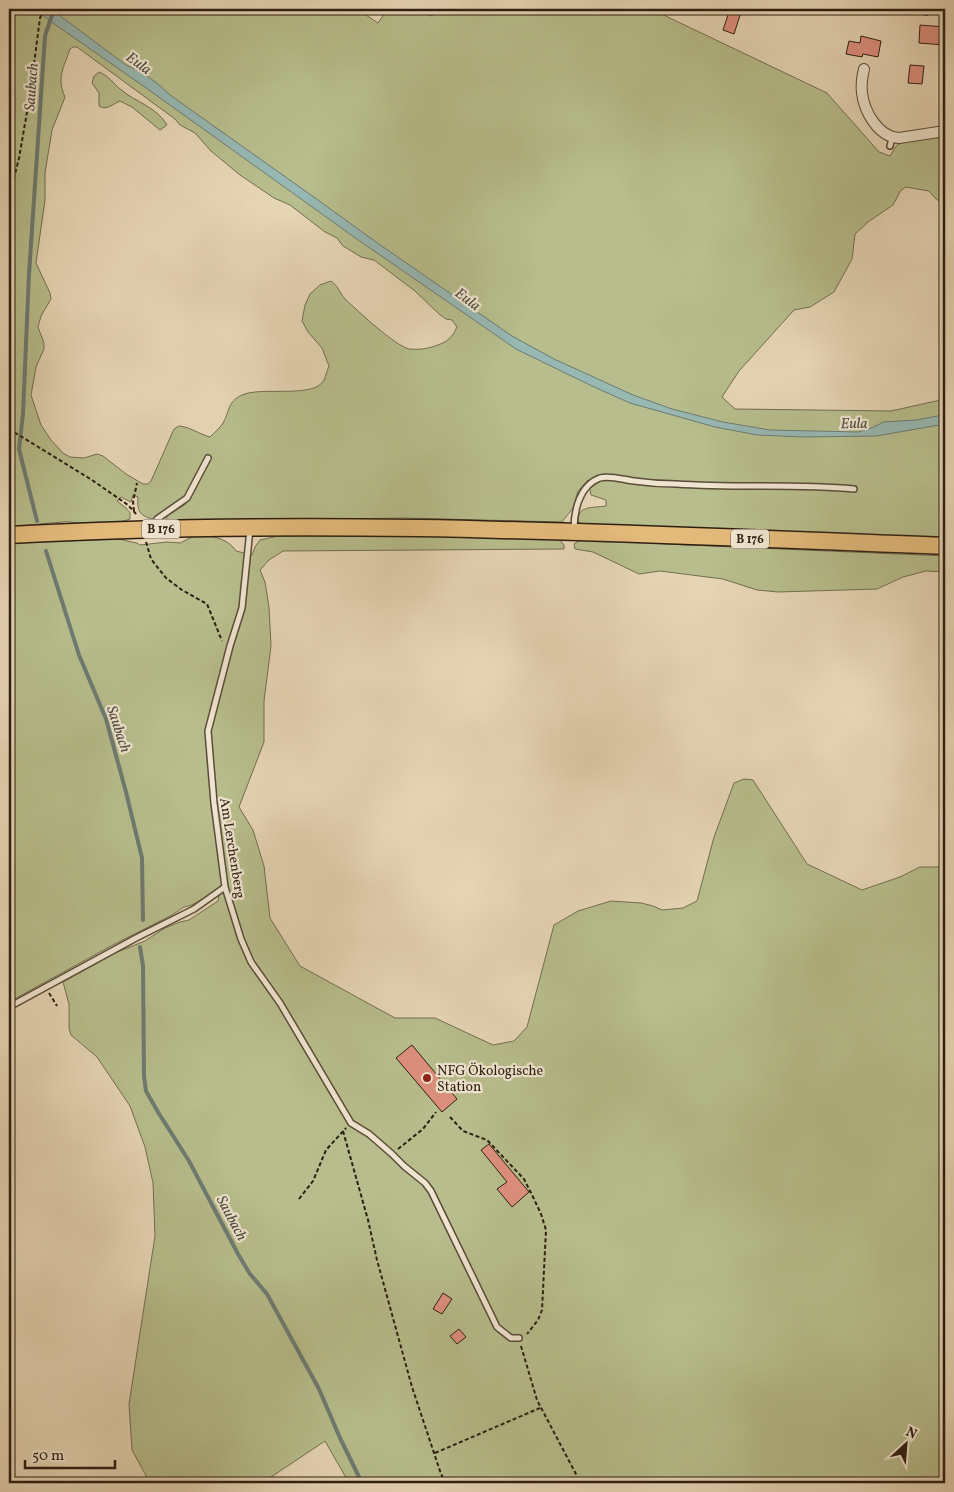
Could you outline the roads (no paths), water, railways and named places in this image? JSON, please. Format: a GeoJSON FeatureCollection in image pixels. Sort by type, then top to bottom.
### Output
{"type":"FeatureCollection","features":[{"type":"Feature","properties":{"kind":"main road","name":"B 176"},"geometry":{"type":"LineString","coordinates":[[9,535],[250,528],[408,528],[574,532],[945,546]]}},
{"type":"Feature","properties":{"kind":"street"},"geometry":{"type":"LineString","coordinates":[[864,69],[861,92],[867,112],[891,142],[945,132]]}},
{"type":"Feature","properties":{"kind":"lane"},"geometry":{"type":"LineString","coordinates":[[149,530],[157,519],[181,504],[191,494],[208,458]]}},
{"type":"Feature","properties":{"kind":"lane"},"geometry":{"type":"LineString","coordinates":[[574,532],[576,512],[583,492],[587,485],[601,478],[678,484],[854,489]]}},
{"type":"Feature","properties":{"kind":"lane","name":"Am Lerchenberg"},"geometry":{"type":"LineString","coordinates":[[250,528],[242,608],[208,731],[214,803],[225,887],[241,939],[251,962],[280,1003],[351,1123],[369,1134],[425,1183],[431,1191],[497,1327],[511,1338],[519,1338]]}},
{"type":"Feature","properties":{"kind":"lane"},"geometry":{"type":"LineString","coordinates":[[9,1007],[136,938],[194,909],[225,887]]}},
{"type":"Feature","properties":{"kind":"water"},"geometry":{"type":"Polygon","coordinates":[[[35,9],[51,9],[126,65],[150,78],[170,95],[376,242],[512,336],[554,359],[633,395],[672,409],[723,422],[770,430],[858,432],[883,422],[916,420],[943,415],[945,415],[945,424],[876,436],[804,437],[757,435],[715,427],[630,403],[592,386],[516,349],[354,237],[35,9]]]}},
{"type":"Feature","properties":{"kind":"waterway","name":"Saubach"},"geometry":{"type":"LineString","coordinates":[[37,521],[19,449],[23,414],[29,274],[45,36],[52,15]]}},
{"type":"Feature","properties":{"kind":"waterway","name":"Saubach"},"geometry":{"type":"LineString","coordinates":[[46,551],[79,655],[106,719],[126,792],[142,858],[143,920]]}},
{"type":"Feature","properties":{"kind":"waterway","name":"Saubach"},"geometry":{"type":"LineString","coordinates":[[140,947],[143,966],[144,1076],[146,1091],[189,1161],[238,1254],[250,1274],[267,1294],[319,1389],[362,1483]]}},
{"type":"Feature","properties":{"kind":"place","name":"NFG Ökologische Station"},"geometry":{"type":"Point","coordinates":[427,1078]}},
{"type":"Feature","properties":{"kind":"water label","name":"Eula"},"geometry":{"type":"Point","coordinates":[139,63]}},
{"type":"Feature","properties":{"kind":"water label","name":"Eula"},"geometry":{"type":"Point","coordinates":[468,299]}},
{"type":"Feature","properties":{"kind":"water label","name":"Eula"},"geometry":{"type":"Point","coordinates":[854,423]}}]}
